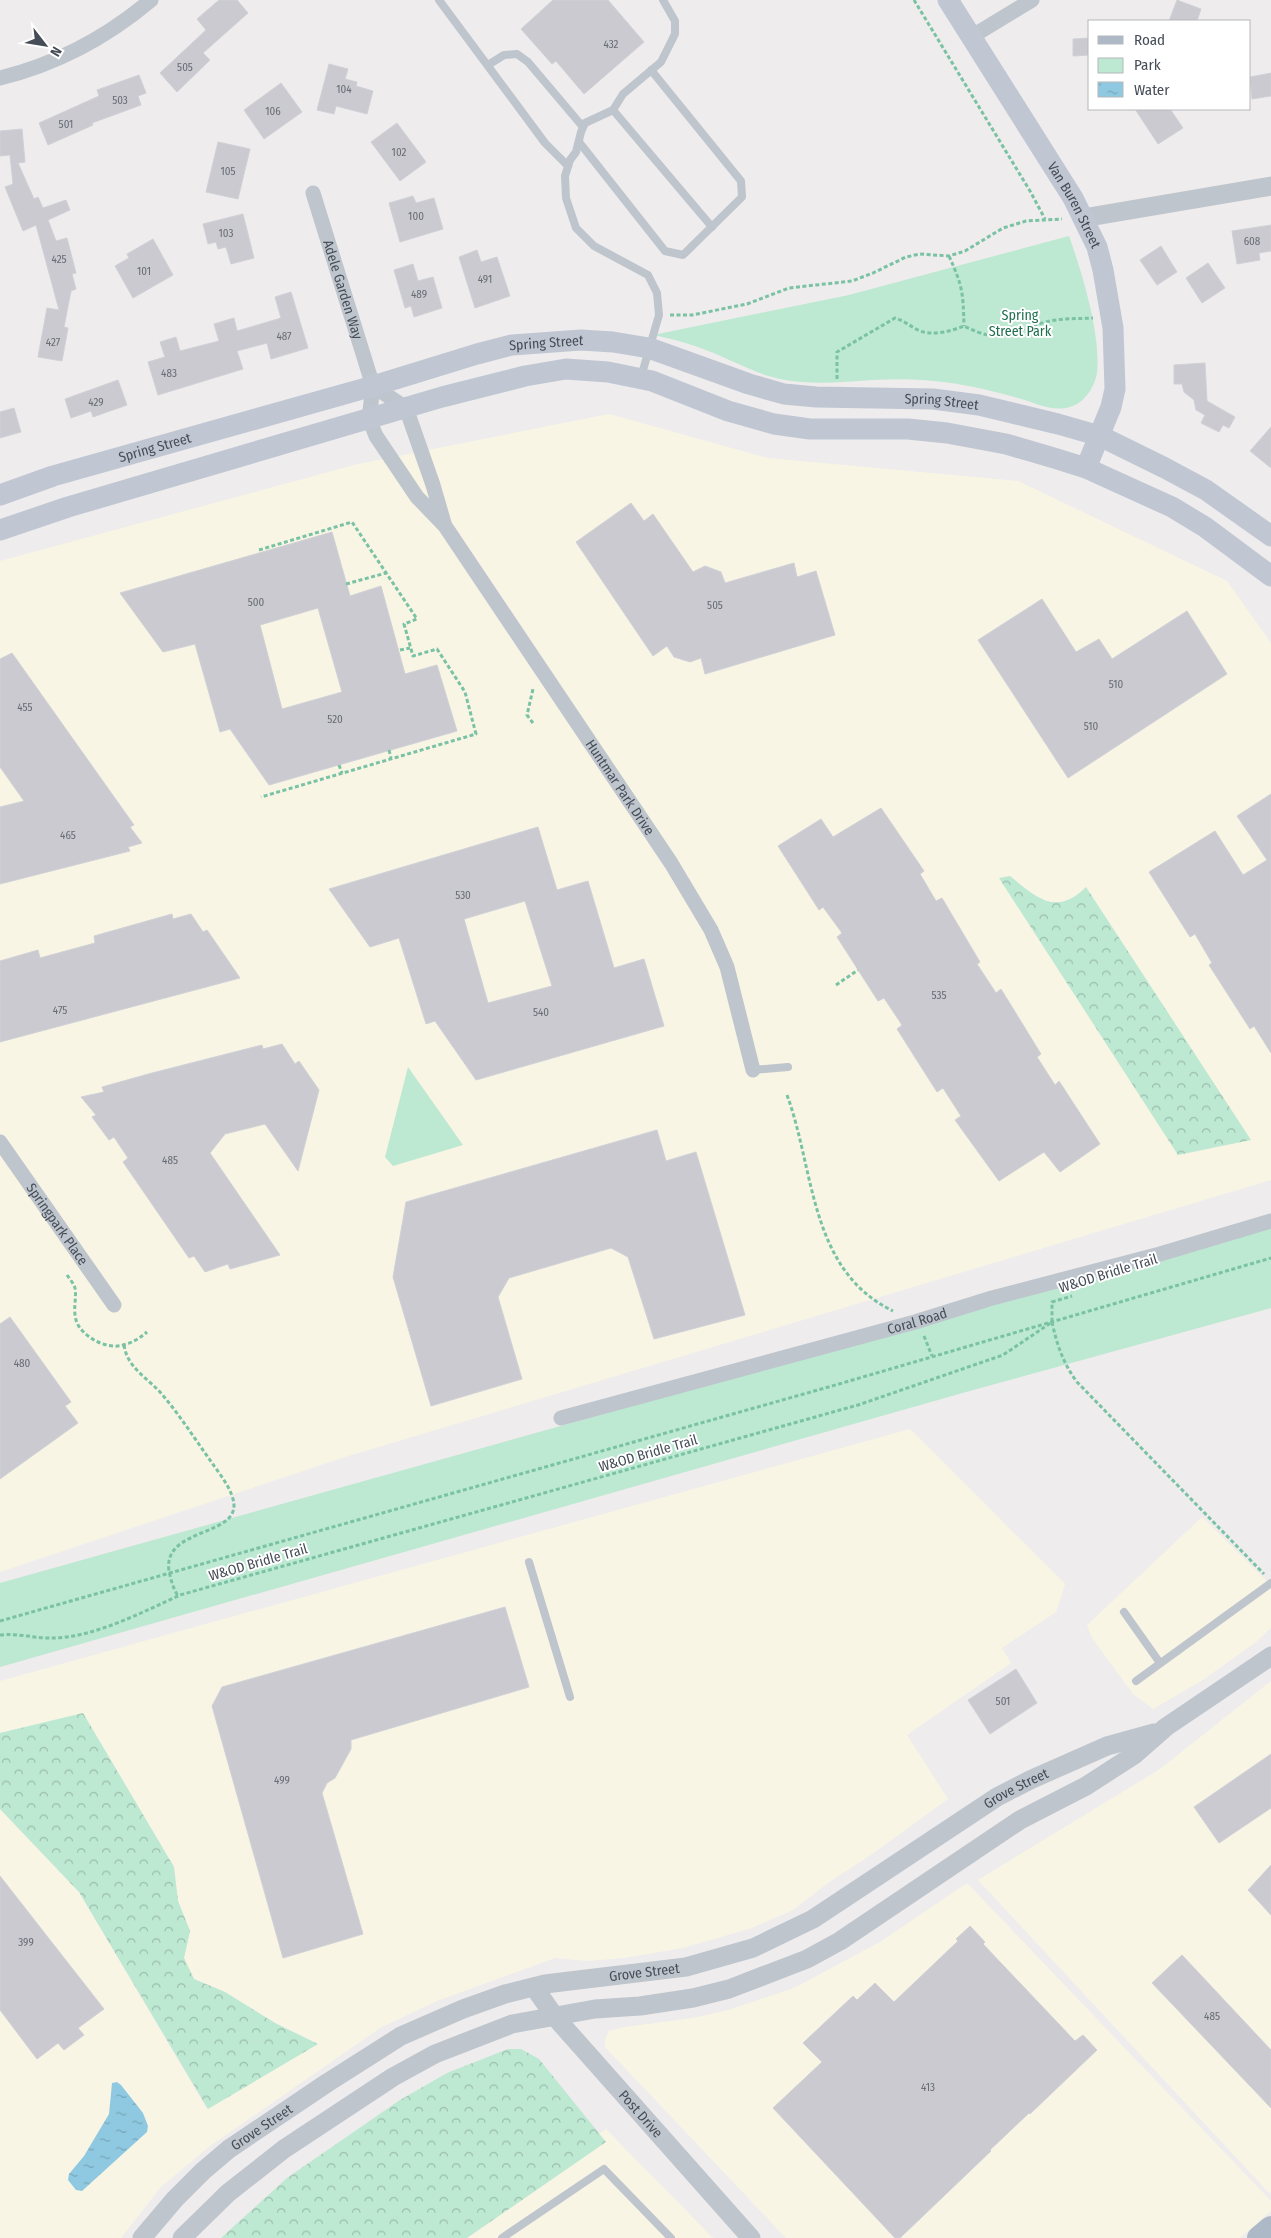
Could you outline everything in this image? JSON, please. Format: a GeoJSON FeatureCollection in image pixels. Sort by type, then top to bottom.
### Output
{"type":"FeatureCollection","features":[{"type":"Feature","properties":{"kind":"main road","name":"Van Buren Street"},"geometry":{"type":"LineString","coordinates":[[948,0],[1073,198],[1097,247],[1113,328],[1115,388],[1111,407],[1086,468]]}},
{"type":"Feature","properties":{"kind":"main road","name":"Spring Street"},"geometry":{"type":"LineString","coordinates":[[0,495],[101,462],[373,386],[436,365],[512,345],[581,340],[613,342],[649,348],[749,384],[784,394],[816,397],[933,399],[1016,413],[1100,436]]}},
{"type":"Feature","properties":{"kind":"main road","name":"Spring Street"},"geometry":{"type":"LineString","coordinates":[[0,530],[68,506],[496,382],[566,369],[608,372],[652,381],[728,411],[774,424],[810,429],[908,429],[947,433],[1006,444],[1086,468]]}},
{"type":"Feature","properties":{"kind":"main road"},"geometry":{"type":"LineString","coordinates":[[1100,436],[1206,490],[1271,536]]}},
{"type":"Feature","properties":{"kind":"main road"},"geometry":{"type":"LineString","coordinates":[[1086,468],[1180,512],[1240,551],[1271,576]]}},
{"type":"Feature","properties":{"kind":"main road"},"geometry":{"type":"LineString","coordinates":[[1259,2238],[1271,2228]]}},
{"type":"Feature","properties":{"kind":"street"},"geometry":{"type":"LineString","coordinates":[[0,78],[28,71],[62,58],[99,39],[151,0]]}},
{"type":"Feature","properties":{"kind":"street"},"geometry":{"type":"LineString","coordinates":[[971,37],[1032,0]]}},
{"type":"Feature","properties":{"kind":"street"},"geometry":{"type":"LineString","coordinates":[[1082,218],[1271,186]]}},
{"type":"Feature","properties":{"kind":"street","name":"Adele Garden Way"},"geometry":{"type":"LineString","coordinates":[[313,193],[373,386]]}},
{"type":"Feature","properties":{"kind":"street"},"geometry":{"type":"LineString","coordinates":[[369,420],[373,386],[406,408]]}},
{"type":"Feature","properties":{"kind":"street","name":"Huntmar Park Drive"},"geometry":{"type":"LineString","coordinates":[[406,408],[434,485],[445,526]]}},
{"type":"Feature","properties":{"kind":"street","name":"Huntmar Park Drive"},"geometry":{"type":"LineString","coordinates":[[369,420],[376,436],[417,497],[445,526],[671,863],[711,930],[727,967],[753,1070]]}},
{"type":"Feature","properties":{"kind":"street","name":"Springpark Place"},"geometry":{"type":"LineString","coordinates":[[0,1142],[114,1305]]}},
{"type":"Feature","properties":{"kind":"street","name":"Coral Road"},"geometry":{"type":"LineString","coordinates":[[561,1418],[915,1322],[992,1298],[1160,1254],[1271,1221]]}},
{"type":"Feature","properties":{"kind":"street","name":"Grove Street"},"geometry":{"type":"LineString","coordinates":[[182,2238],[214,2206],[258,2168],[393,2077],[436,2054],[512,2024],[596,2009],[640,2006],[693,1998],[729,1989],[806,1959],[840,1941],[1020,1820],[1086,1786],[1134,1756],[1166,1727],[1271,1656]]}},
{"type":"Feature","properties":{"kind":"street","name":"Grove Street"},"geometry":{"type":"LineString","coordinates":[[142,2238],[180,2194],[229,2149],[357,2063],[402,2036],[432,2022],[505,1994],[534,1987],[686,1967],[753,1948],[814,1919],[997,1797],[1030,1780],[1108,1746],[1150,1734],[1166,1727]]}},
{"type":"Feature","properties":{"kind":"street","name":"Post Drive"},"geometry":{"type":"LineString","coordinates":[[534,1987],[555,2017],[752,2238]]}},
{"type":"Feature","properties":{"kind":"lane"},"geometry":{"type":"LineString","coordinates":[[439,0],[545,142],[568,166]]}},
{"type":"Feature","properties":{"kind":"lane"},"geometry":{"type":"LineString","coordinates":[[641,379],[659,315],[657,293],[648,275],[594,246],[576,228],[566,198],[565,176],[576,152],[585,122],[613,110],[623,94],[661,62],[676,34],[675,21],[663,0]]}},
{"type":"Feature","properties":{"kind":"lane"},"geometry":{"type":"LineString","coordinates":[[488,65],[504,55],[517,54],[528,62],[583,127]]}},
{"type":"Feature","properties":{"kind":"lane"},"geometry":{"type":"LineString","coordinates":[[578,142],[665,251],[682,255],[712,227],[742,197],[742,182],[651,70]]}},
{"type":"Feature","properties":{"kind":"lane"},"geometry":{"type":"LineString","coordinates":[[613,110],[712,227]]}},
{"type":"Feature","properties":{"kind":"lane"},"geometry":{"type":"LineString","coordinates":[[753,1070],[788,1067]]}},
{"type":"Feature","properties":{"kind":"lane"},"geometry":{"type":"LineString","coordinates":[[529,1562],[570,1697]]}},
{"type":"Feature","properties":{"kind":"lane"},"geometry":{"type":"LineString","coordinates":[[1136,1681],[1270,1584]]}},
{"type":"Feature","properties":{"kind":"lane"},"geometry":{"type":"LineString","coordinates":[[1124,1612],[1160,1664]]}},
{"type":"Feature","properties":{"kind":"lane"},"geometry":{"type":"LineString","coordinates":[[502,2238],[604,2169],[671,2238]]}},
{"type":"Feature","properties":{"kind":"path"},"geometry":{"type":"LineString","coordinates":[[914,0],[1030,191],[1045,219]]}},
{"type":"Feature","properties":{"kind":"path"},"geometry":{"type":"LineString","coordinates":[[659,315],[692,314],[747,304],[789,288],[852,281],[913,256],[934,254],[949,256],[978,245],[1003,228],[1026,221],[1082,218]]}},
{"type":"Feature","properties":{"kind":"path"},"geometry":{"type":"LineString","coordinates":[[949,256],[961,283],[964,297],[964,326]]}},
{"type":"Feature","properties":{"kind":"path"},"geometry":{"type":"LineString","coordinates":[[838,384],[837,352],[895,318],[922,332],[943,332],[964,326],[977,333],[998,337],[1021,332],[1046,322],[1093,318]]}},
{"type":"Feature","properties":{"kind":"path"},"geometry":{"type":"LineString","coordinates":[[259,550],[352,522],[417,619],[404,624],[413,656],[437,649],[465,692],[476,734],[261,797]]}},
{"type":"Feature","properties":{"kind":"path"},"geometry":{"type":"LineString","coordinates":[[346,584],[386,573]]}},
{"type":"Feature","properties":{"kind":"path"},"geometry":{"type":"LineString","coordinates":[[400,650],[410,648]]}},
{"type":"Feature","properties":{"kind":"path"},"geometry":{"type":"LineString","coordinates":[[533,723],[527,715],[534,689]]}},
{"type":"Feature","properties":{"kind":"path"},"geometry":{"type":"LineString","coordinates":[[389,750],[391,758]]}},
{"type":"Feature","properties":{"kind":"path"},"geometry":{"type":"LineString","coordinates":[[339,764],[342,773]]}},
{"type":"Feature","properties":{"kind":"path"},"geometry":{"type":"LineString","coordinates":[[836,985],[858,970]]}},
{"type":"Feature","properties":{"kind":"path"},"geometry":{"type":"LineString","coordinates":[[787,1096],[820,1221],[841,1266],[860,1288],[884,1306],[915,1322],[926,1339],[932,1356]]}},
{"type":"Feature","properties":{"kind":"path"},"geometry":{"type":"LineString","coordinates":[[0,1621],[814,1391],[1271,1258]]}},
{"type":"Feature","properties":{"kind":"path"},"geometry":{"type":"LineString","coordinates":[[67,1275],[75,1288],[73,1307],[78,1324],[94,1340],[106,1344],[124,1345],[138,1339],[147,1332]]}},
{"type":"Feature","properties":{"kind":"path","name":"W&OD Bridle Trail"},"geometry":{"type":"LineString","coordinates":[[0,1635],[50,1638],[70,1636],[133,1617],[178,1596],[858,1405],[1003,1355],[1052,1322],[1052,1302],[1080,1293]]}},
{"type":"Feature","properties":{"kind":"path"},"geometry":{"type":"LineString","coordinates":[[1052,1322],[1059,1351],[1077,1382],[1270,1584]]}},
{"type":"Feature","properties":{"kind":"path"},"geometry":{"type":"LineString","coordinates":[[124,1345],[130,1364],[160,1392],[182,1420],[233,1497],[232,1512],[224,1523],[182,1541],[176,1546],[168,1562],[173,1588],[178,1596]]}},
{"type":"Feature","properties":{"kind":"shaded area"},"geometry":{"type":"Polygon","coordinates":[[[609,414],[768,458],[1018,481],[1227,581],[1271,643],[1271,1180],[345,1457],[0,1572],[0,561],[358,464],[609,414]]]}},
{"type":"Feature","properties":{"kind":"shaded area"},"geometry":{"type":"Polygon","coordinates":[[[910,1429],[1065,1584],[1056,1612],[1002,1648],[1011,1663],[907,1735],[948,1799],[868,1857],[832,1880],[793,1910],[752,1928],[683,1948],[624,1958],[587,1961],[555,1958],[437,2001],[380,2028],[210,2146],[161,2187],[121,2238],[0,2238],[0,1809],[79,1892],[207,2109],[318,2044],[275,2023],[225,1992],[194,1979],[184,1958],[190,1931],[178,1901],[174,1867],[83,1714],[0,1733],[0,1681],[910,1429]]]}},
{"type":"Feature","properties":{"kind":"shaded area"},"geometry":{"type":"Polygon","coordinates":[[[1202,1517],[1271,1585],[1271,1628],[1256,1642],[1203,1680],[1153,1709],[1133,1694],[1092,1638],[1087,1625],[1202,1517]]]}},
{"type":"Feature","properties":{"kind":"shaded area"},"geometry":{"type":"Polygon","coordinates":[[[1271,1681],[1271,2192],[1269,2193],[978,1880],[1160,1769],[1271,1681]]]}},
{"type":"Feature","properties":{"kind":"shaded area"},"geometry":{"type":"Polygon","coordinates":[[[967,1883],[1271,2201],[1271,2211],[1240,2238],[786,2238],[605,2047],[605,2039],[609,2031],[625,2027],[693,2018],[728,2010],[794,1988],[880,1942],[967,1883]]]}},
{"type":"Feature","properties":{"kind":"shaded area"},"geometry":{"type":"Polygon","coordinates":[[[606,2129],[713,2238],[451,2238],[606,2129]]]}},
{"type":"Feature","properties":{"kind":"green space","name":"Spring Street Park"},"geometry":{"type":"Polygon","coordinates":[[[1069,236],[1093,322],[1096,340],[1097,373],[1089,393],[1080,402],[1065,408],[1049,408],[985,389],[936,381],[898,379],[818,383],[796,382],[756,372],[697,347],[653,335],[849,295],[1069,236]]]}},
{"type":"Feature","properties":{"kind":"green space"},"geometry":{"type":"Polygon","coordinates":[[[1010,876],[1046,901],[1065,901],[1086,887],[1251,1140],[1178,1155],[999,878],[1010,876]]]}},
{"type":"Feature","properties":{"kind":"green space"},"geometry":{"type":"Polygon","coordinates":[[[408,1067],[463,1145],[393,1166],[385,1157],[408,1067]]]}},
{"type":"Feature","properties":{"kind":"green space"},"geometry":{"type":"Polygon","coordinates":[[[1271,1227],[1271,1308],[966,1392],[0,1667],[0,1583],[1271,1227]]]}},
{"type":"Feature","properties":{"kind":"green space"},"geometry":{"type":"Polygon","coordinates":[[[83,1713],[174,1867],[178,1901],[190,1931],[184,1958],[194,1979],[225,1992],[275,2023],[318,2044],[208,2109],[79,1892],[0,1809],[0,1733],[83,1713]]]}},
{"type":"Feature","properties":{"kind":"green space"},"geometry":{"type":"Polygon","coordinates":[[[508,2049],[521,2049],[539,2059],[606,2142],[467,2238],[221,2238],[287,2178],[400,2100],[447,2073],[508,2049]]]}},
{"type":"Feature","properties":{"kind":"water"},"geometry":{"type":"Polygon","coordinates":[[[117,2082],[143,2113],[148,2126],[147,2132],[82,2191],[76,2190],[68,2180],[69,2174],[84,2156],[109,2114],[112,2083],[117,2082]]]}},
{"type":"Feature","properties":{"kind":"building"},"geometry":{"type":"Polygon","coordinates":[[[219,0],[237,0],[248,13],[203,53],[210,60],[177,92],[160,73],[206,30],[197,19],[219,0]]]}},
{"type":"Feature","properties":{"kind":"building"},"geometry":{"type":"Polygon","coordinates":[[[553,0],[608,0],[644,42],[584,94],[556,61],[552,64],[521,29],[553,0]]]}},
{"type":"Feature","properties":{"kind":"building"},"geometry":{"type":"Polygon","coordinates":[[[1177,0],[1201,9],[1197,20],[1169,20],[1177,0]]]}},
{"type":"Feature","properties":{"kind":"building"},"geometry":{"type":"Polygon","coordinates":[[[1088,38],[1088,55],[1073,56],[1073,39],[1088,38]]]}},
{"type":"Feature","properties":{"kind":"building"},"geometry":{"type":"Polygon","coordinates":[[[329,64],[348,69],[345,79],[357,82],[356,86],[373,91],[367,114],[336,106],[334,114],[317,110],[329,64]]]}},
{"type":"Feature","properties":{"kind":"building"},"geometry":{"type":"Polygon","coordinates":[[[1271,73],[1271,96],[1252,99],[1251,77],[1271,73]]]}},
{"type":"Feature","properties":{"kind":"building"},"geometry":{"type":"Polygon","coordinates":[[[139,75],[146,93],[138,96],[141,105],[92,123],[93,125],[48,145],[39,123],[99,96],[97,90],[139,75]]]}},
{"type":"Feature","properties":{"kind":"building"},"geometry":{"type":"Polygon","coordinates":[[[281,83],[302,112],[264,139],[244,110],[281,83]]]}},
{"type":"Feature","properties":{"kind":"building"},"geometry":{"type":"Polygon","coordinates":[[[1136,110],[1171,110],[1183,128],[1158,144],[1136,110]]]}},
{"type":"Feature","properties":{"kind":"building"},"geometry":{"type":"Polygon","coordinates":[[[397,123],[426,162],[400,181],[371,142],[397,123]]]}},
{"type":"Feature","properties":{"kind":"building"},"geometry":{"type":"Polygon","coordinates":[[[22,129],[25,162],[18,163],[34,199],[38,197],[43,208],[66,200],[70,210],[48,220],[56,241],[67,238],[76,273],[72,274],[76,289],[71,291],[64,327],[68,328],[62,361],[38,357],[47,308],[59,310],[36,225],[23,231],[5,187],[13,184],[10,155],[0,156],[0,131],[22,129]]]}},
{"type":"Feature","properties":{"kind":"building"},"geometry":{"type":"Polygon","coordinates":[[[218,142],[250,149],[238,199],[206,192],[218,142]]]}},
{"type":"Feature","properties":{"kind":"building"},"geometry":{"type":"Polygon","coordinates":[[[413,196],[416,203],[434,198],[443,229],[400,242],[389,203],[413,196]]]}},
{"type":"Feature","properties":{"kind":"building"},"geometry":{"type":"Polygon","coordinates":[[[243,214],[254,258],[231,264],[226,247],[218,249],[216,242],[208,244],[203,224],[243,214]]]}},
{"type":"Feature","properties":{"kind":"building"},"geometry":{"type":"Polygon","coordinates":[[[1271,225],[1271,251],[1259,253],[1260,260],[1237,264],[1232,231],[1271,225]]]}},
{"type":"Feature","properties":{"kind":"building"},"geometry":{"type":"Polygon","coordinates":[[[153,239],[173,275],[133,298],[115,266],[129,258],[127,254],[153,239]]]}},
{"type":"Feature","properties":{"kind":"building"},"geometry":{"type":"Polygon","coordinates":[[[1161,246],[1177,272],[1157,285],[1140,260],[1161,246]]]}},
{"type":"Feature","properties":{"kind":"building"},"geometry":{"type":"Polygon","coordinates":[[[477,250],[481,262],[497,257],[510,296],[475,308],[459,257],[477,250]]]}},
{"type":"Feature","properties":{"kind":"building"},"geometry":{"type":"Polygon","coordinates":[[[1208,263],[1225,288],[1202,303],[1186,278],[1208,263]]]}},
{"type":"Feature","properties":{"kind":"building"},"geometry":{"type":"Polygon","coordinates":[[[413,264],[418,281],[433,277],[442,308],[414,317],[411,306],[405,308],[394,270],[413,264]]]}},
{"type":"Feature","properties":{"kind":"building"},"geometry":{"type":"Polygon","coordinates":[[[291,292],[308,348],[271,359],[267,343],[237,351],[243,369],[158,395],[148,362],[165,357],[160,342],[176,337],[180,351],[219,341],[214,324],[234,318],[237,331],[281,318],[275,297],[291,292]]]}},
{"type":"Feature","properties":{"kind":"building"},"geometry":{"type":"Polygon","coordinates":[[[1205,363],[1207,401],[1235,417],[1229,428],[1223,425],[1219,432],[1201,423],[1205,415],[1196,410],[1194,400],[1184,392],[1182,384],[1174,384],[1174,365],[1205,363]]]}},
{"type":"Feature","properties":{"kind":"building"},"geometry":{"type":"Polygon","coordinates":[[[118,380],[127,405],[93,417],[91,411],[71,418],[65,399],[118,380]]]}},
{"type":"Feature","properties":{"kind":"building"},"geometry":{"type":"Polygon","coordinates":[[[14,408],[21,432],[0,438],[0,412],[14,408]]]}},
{"type":"Feature","properties":{"kind":"building"},"geometry":{"type":"Polygon","coordinates":[[[1271,427],[1271,468],[1250,451],[1271,427]]]}},
{"type":"Feature","properties":{"kind":"building"},"geometry":{"type":"Polygon","coordinates":[[[631,503],[644,521],[653,514],[693,572],[705,566],[721,572],[725,583],[794,563],[797,577],[816,571],[835,635],[705,674],[701,658],[690,662],[674,657],[667,646],[653,656],[576,542],[631,503]]]}},
{"type":"Feature","properties":{"kind":"building"},"geometry":{"type":"Polygon","coordinates":[[[332,532],[350,596],[381,586],[405,674],[437,665],[457,731],[269,785],[230,729],[220,732],[195,644],[163,652],[120,593],[332,532]],[[318,608],[260,625],[282,709],[342,692],[318,608]]]}},
{"type":"Feature","properties":{"kind":"building"},"geometry":{"type":"Polygon","coordinates":[[[1042,599],[1076,652],[1099,639],[1112,659],[1187,611],[1227,674],[1068,778],[978,640],[1042,599]]]}},
{"type":"Feature","properties":{"kind":"building"},"geometry":{"type":"Polygon","coordinates":[[[12,653],[134,825],[130,827],[142,843],[128,847],[130,851],[0,884],[0,807],[24,801],[0,767],[0,659],[12,653]]]}},
{"type":"Feature","properties":{"kind":"building"},"geometry":{"type":"Polygon","coordinates":[[[1271,794],[1271,1053],[1254,1026],[1250,1029],[1209,965],[1212,963],[1195,934],[1190,937],[1149,872],[1215,831],[1243,875],[1267,860],[1237,816],[1271,794]]]}},
{"type":"Feature","properties":{"kind":"building"},"geometry":{"type":"Polygon","coordinates":[[[881,808],[924,871],[920,874],[936,901],[942,898],[980,962],[977,964],[996,993],[1001,989],[1041,1054],[1037,1057],[1055,1085],[1059,1081],[1100,1144],[1060,1172],[1044,1152],[999,1181],[955,1120],[961,1116],[943,1088],[937,1092],[897,1029],[902,1025],[884,998],[878,1001],[837,937],[842,933],[823,907],[819,910],[778,846],[821,819],[833,837],[881,808]]]}},
{"type":"Feature","properties":{"kind":"building"},"geometry":{"type":"Polygon","coordinates":[[[538,827],[557,890],[588,881],[614,968],[644,959],[664,1026],[476,1080],[435,1021],[426,1024],[399,938],[370,947],[329,889],[538,827]],[[525,901],[464,919],[488,1003],[552,986],[525,901]]]}},
{"type":"Feature","properties":{"kind":"building"},"geometry":{"type":"Polygon","coordinates":[[[172,914],[173,919],[191,914],[203,932],[207,930],[240,978],[0,1042],[0,961],[38,950],[40,958],[95,943],[94,936],[172,914]]]}},
{"type":"Feature","properties":{"kind":"building"},"geometry":{"type":"Polygon","coordinates":[[[282,1044],[295,1064],[299,1061],[319,1090],[298,1171],[265,1124],[225,1134],[210,1153],[280,1255],[230,1269],[228,1264],[205,1272],[194,1256],[189,1258],[123,1162],[128,1158],[114,1137],[109,1140],[92,1117],[96,1115],[81,1097],[104,1092],[102,1087],[152,1073],[262,1045],[263,1049],[282,1044]]]}},
{"type":"Feature","properties":{"kind":"building"},"geometry":{"type":"Polygon","coordinates":[[[657,1130],[666,1161],[696,1152],[745,1315],[654,1339],[628,1257],[611,1248],[509,1278],[498,1297],[522,1379],[431,1406],[393,1277],[406,1202],[657,1130]]]}},
{"type":"Feature","properties":{"kind":"building"},"geometry":{"type":"Polygon","coordinates":[[[10,1317],[71,1402],[65,1406],[78,1423],[0,1479],[0,1324],[10,1317]]]}},
{"type":"Feature","properties":{"kind":"building"},"geometry":{"type":"Polygon","coordinates":[[[505,1607],[529,1687],[351,1740],[351,1749],[335,1778],[327,1783],[322,1793],[363,1934],[283,1958],[212,1706],[222,1687],[505,1607]]]}},
{"type":"Feature","properties":{"kind":"building"},"geometry":{"type":"Polygon","coordinates":[[[1016,1669],[1037,1703],[990,1734],[968,1700],[1016,1669]]]}},
{"type":"Feature","properties":{"kind":"building"},"geometry":{"type":"Polygon","coordinates":[[[1271,1754],[1271,1808],[1219,1843],[1194,1807],[1271,1754]]]}},
{"type":"Feature","properties":{"kind":"building"},"geometry":{"type":"Polygon","coordinates":[[[1271,1865],[1271,1915],[1248,1890],[1271,1865]]]}},
{"type":"Feature","properties":{"kind":"building"},"geometry":{"type":"Polygon","coordinates":[[[0,1876],[104,2009],[78,2028],[84,2035],[64,2050],[58,2043],[37,2059],[0,2010],[0,1876]]]}},
{"type":"Feature","properties":{"kind":"building"},"geometry":{"type":"Polygon","coordinates":[[[970,1926],[985,1942],[983,1944],[1075,2041],[1083,2035],[1097,2050],[990,2150],[900,2238],[895,2238],[773,2108],[822,2062],[803,2043],[853,1996],[857,2000],[875,1983],[894,2002],[958,1941],[956,1939],[970,1926]]]}},
{"type":"Feature","properties":{"kind":"building"},"geometry":{"type":"Polygon","coordinates":[[[1182,1955],[1271,2050],[1271,2108],[1152,1983],[1182,1955]]]}}]}
